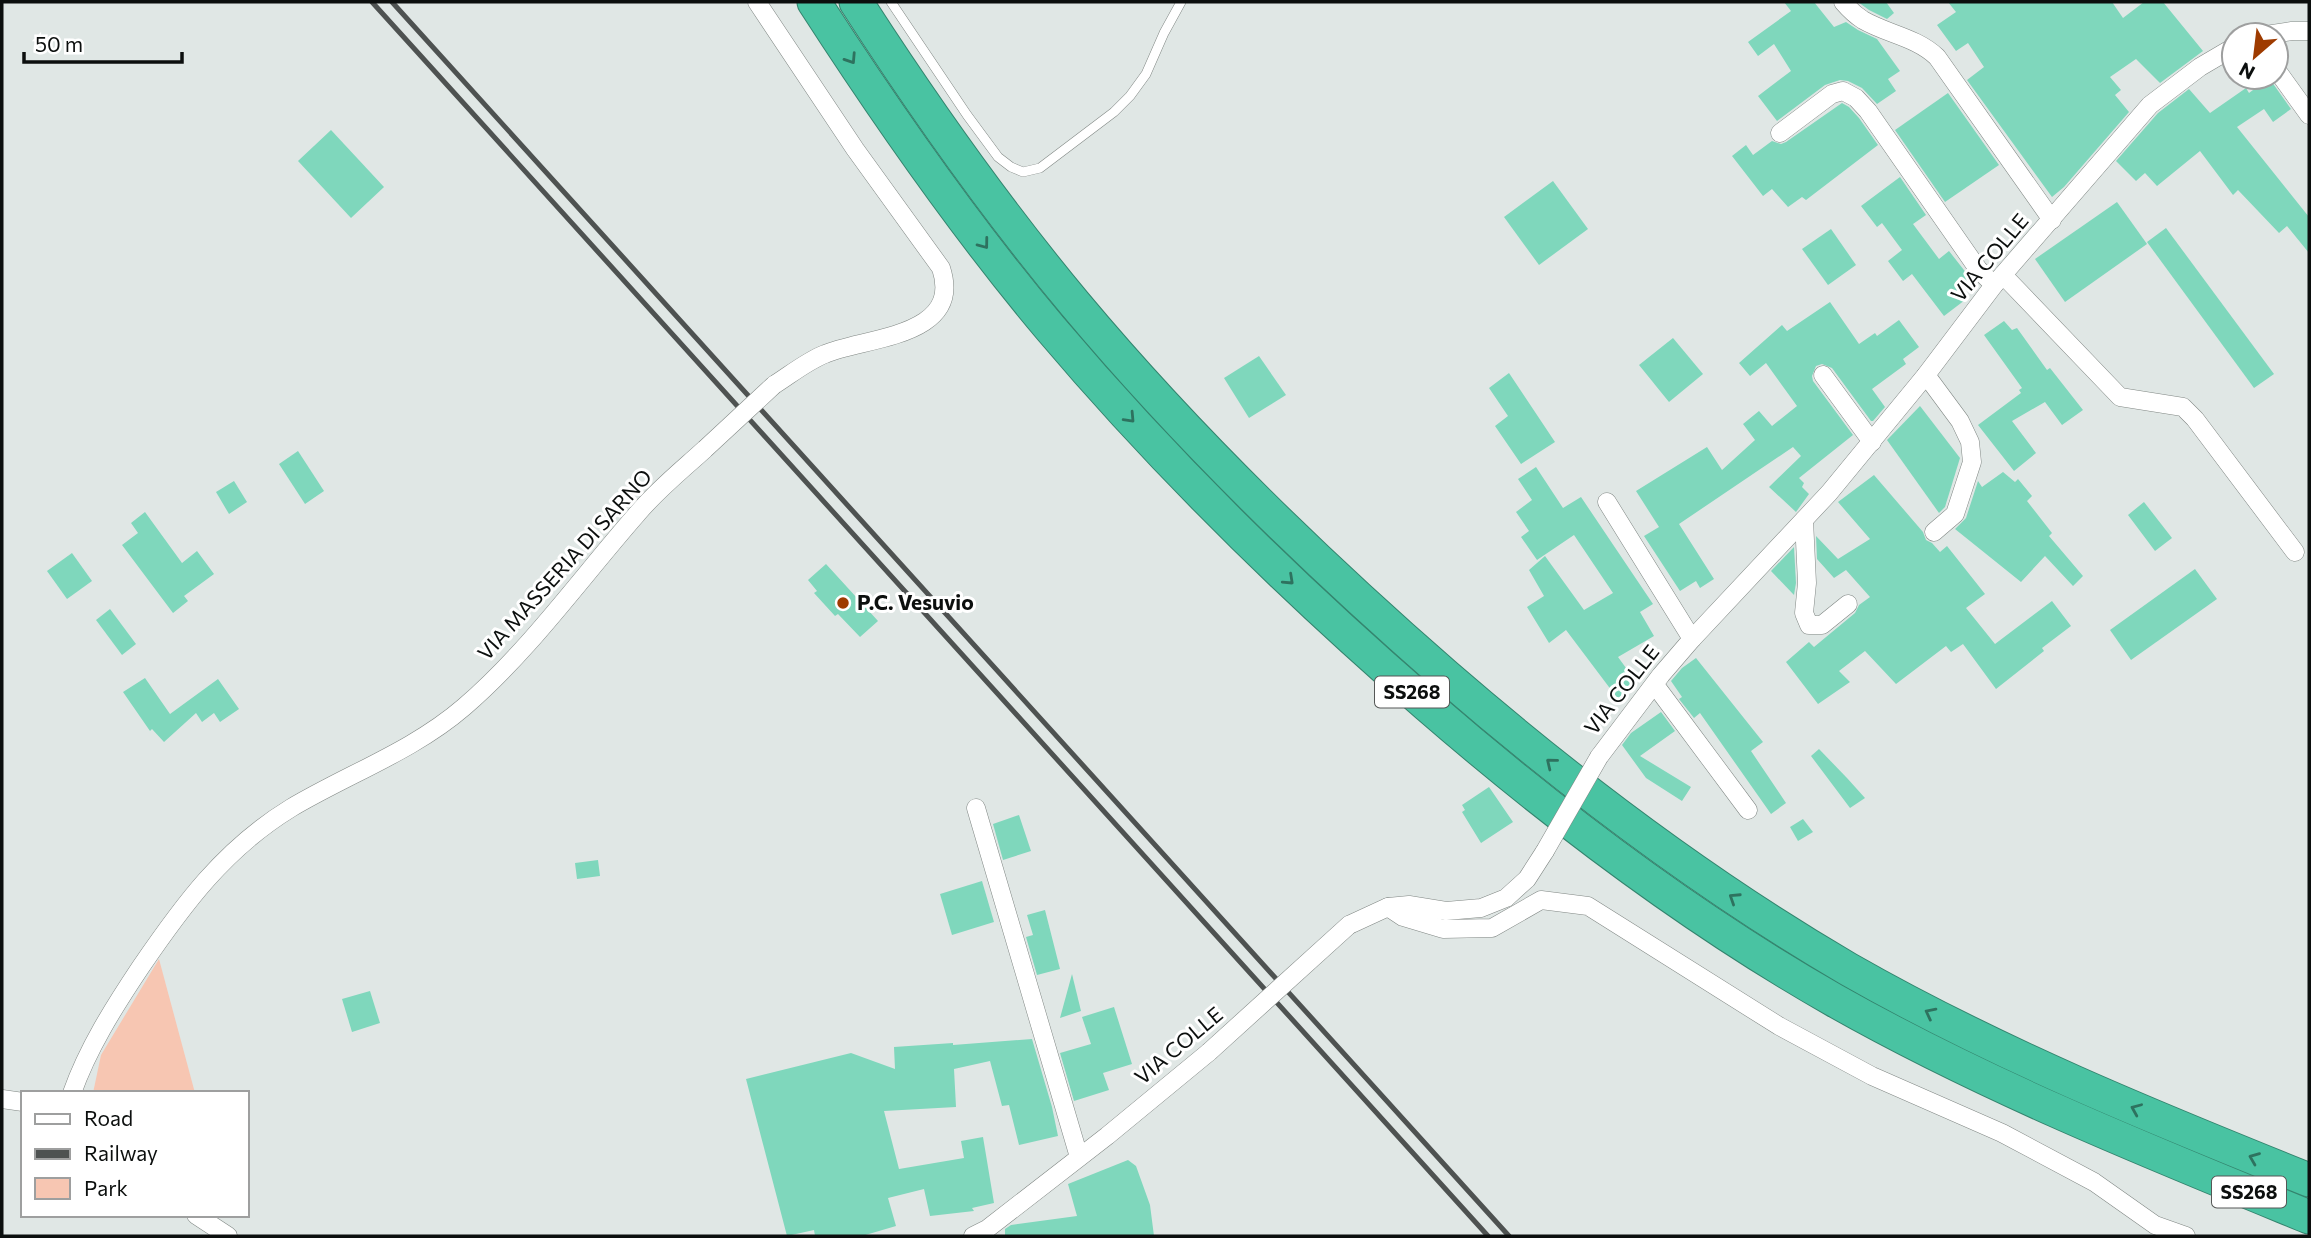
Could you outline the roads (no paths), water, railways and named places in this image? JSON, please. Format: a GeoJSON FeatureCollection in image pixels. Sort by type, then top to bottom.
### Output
{"type":"FeatureCollection","features":[{"type":"Feature","properties":{"kind":"highway","name":"SS268"},"geometry":{"type":"LineString","coordinates":[[814,2],[886,112],[995,258],[1051,328],[1128,415],[1268,560],[1361,648],[1530,791],[1690,909],[1770,962],[1890,1031],[2084,1124],[2309,1217]]}},
{"type":"Feature","properties":{"kind":"highway","name":"SS268"},"geometry":{"type":"LineString","coordinates":[[856,2],[915,93],[1021,237],[1075,305],[1155,395],[1288,532],[1386,624],[1548,762],[1636,831],[1707,880],[1792,935],[1904,999],[1968,1033],[2071,1081],[2309,1180]]}},
{"type":"Feature","properties":{"kind":"street","name":"VIA MASSERIA DI SARNO"},"geometry":{"type":"LineString","coordinates":[[73,1091],[78,1074],[119,998],[170,923],[194,892],[245,841],[291,808],[405,748],[463,708],[512,660],[638,512],[774,385],[824,354],[904,333],[919,326],[934,312],[943,298],[946,283],[941,268],[855,149],[757,2]]}},
{"type":"Feature","properties":{"kind":"street"},"geometry":{"type":"LineString","coordinates":[[1843,2],[1866,22],[1927,47],[1937,57],[2052,220]]}},
{"type":"Feature","properties":{"kind":"street"},"geometry":{"type":"LineString","coordinates":[[2290,31],[2309,31]]}},
{"type":"Feature","properties":{"kind":"street","name":"VIA COLLE"},"geometry":{"type":"LineString","coordinates":[[973,1236],[987,1229],[1209,1052],[1349,925],[1388,907],[1409,905],[1446,911],[1480,908],[1506,898],[1527,879],[1599,757],[1692,639],[1804,520],[1872,442],[1999,280],[2150,105],[2220,55]]}},
{"type":"Feature","properties":{"kind":"street"},"geometry":{"type":"LineString","coordinates":[[2290,89],[2309,115]]}},
{"type":"Feature","properties":{"kind":"street"},"geometry":{"type":"LineString","coordinates":[[1780,133],[1832,94],[1843,91],[1857,98],[1978,269],[1999,280],[2120,397],[2183,407],[2195,419],[2295,552]]}},
{"type":"Feature","properties":{"kind":"street"},"geometry":{"type":"LineString","coordinates":[[1823,375],[1872,442]]}},
{"type":"Feature","properties":{"kind":"street"},"geometry":{"type":"LineString","coordinates":[[1926,375],[1960,421],[1970,442],[1972,462],[1959,508],[1934,532]]}},
{"type":"Feature","properties":{"kind":"street"},"geometry":{"type":"LineString","coordinates":[[1607,502],[1692,639]]}},
{"type":"Feature","properties":{"kind":"street"},"geometry":{"type":"LineString","coordinates":[[1804,520],[1807,583],[1804,613],[1809,625],[1822,625],[1848,604]]}},
{"type":"Feature","properties":{"kind":"street"},"geometry":{"type":"LineString","coordinates":[[1655,685],[1748,810]]}},
{"type":"Feature","properties":{"kind":"street"},"geometry":{"type":"LineString","coordinates":[[975,808],[1079,1157]]}},
{"type":"Feature","properties":{"kind":"street"},"geometry":{"type":"LineString","coordinates":[[1388,907],[1402,917],[1443,929],[1492,928],[1541,900],[1588,906],[1779,1026],[1872,1076],[2002,1133],[2094,1182],[2155,1224],[2186,1236]]}},
{"type":"Feature","properties":{"kind":"street"},"geometry":{"type":"LineString","coordinates":[[2,1099],[21,1102]]}},
{"type":"Feature","properties":{"kind":"street"},"geometry":{"type":"LineString","coordinates":[[199,1217],[228,1236]]}},
{"type":"Feature","properties":{"kind":"lane"},"geometry":{"type":"LineString","coordinates":[[891,2],[967,115],[999,157],[1011,167],[1023,172],[1040,168],[1114,112],[1130,96],[1146,74],[1181,2]]}},
{"type":"Feature","properties":{"kind":"railway"},"geometry":{"type":"LineString","coordinates":[[372,2],[1488,1236]]}},
{"type":"Feature","properties":{"kind":"railway"},"geometry":{"type":"LineString","coordinates":[[392,2],[1509,1236]]}},
{"type":"Feature","properties":{"kind":"place","name":"P.C. Vesuvio"},"geometry":{"type":"Point","coordinates":[843,603]}}]}
